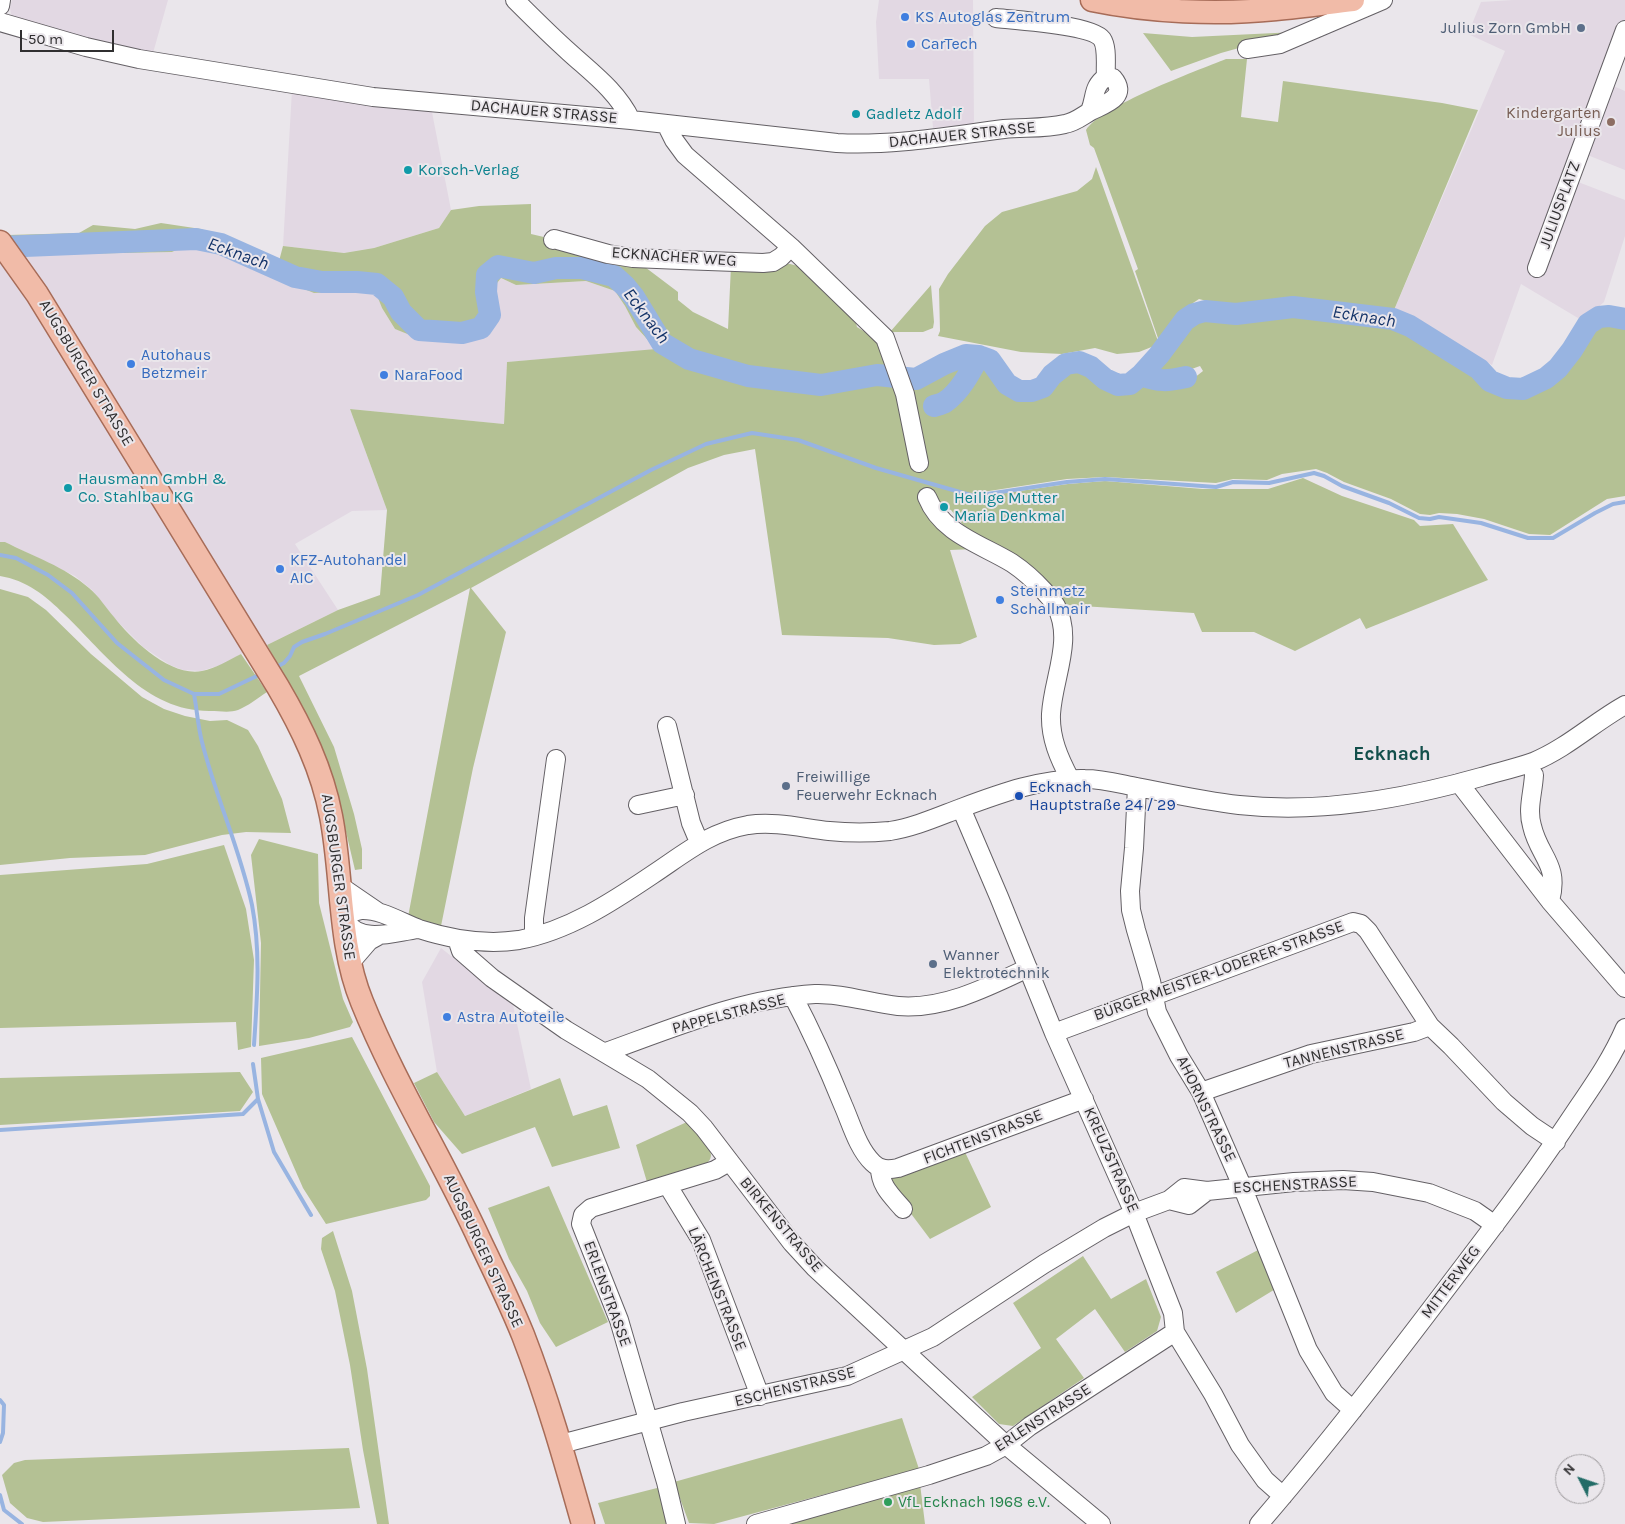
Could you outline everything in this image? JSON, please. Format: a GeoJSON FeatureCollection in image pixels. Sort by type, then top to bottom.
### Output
{"type":"FeatureCollection","features":[{"type":"Feature","properties":{"kind":"main road"},"geometry":{"type":"LineString","coordinates":[[1092,0],[1226,11],[1275,10],[1353,0]]}},
{"type":"Feature","properties":{"kind":"main road","name":"AUGSBURGER STRASSE"},"geometry":{"type":"LineString","coordinates":[[6,250],[59,329],[256,650],[308,744],[324,782],[332,817],[352,976],[362,1003],[390,1063],[479,1239],[522,1334],[561,1444],[583,1524]]}},
{"type":"Feature","properties":{"kind":"street"},"geometry":{"type":"LineString","coordinates":[[0,6],[2,0]]}},
{"type":"Feature","properties":{"kind":"street"},"geometry":{"type":"LineString","coordinates":[[515,0],[613,90],[631,120]]}},
{"type":"Feature","properties":{"kind":"street"},"geometry":{"type":"LineString","coordinates":[[1247,49],[1280,44],[1382,0]]}},
{"type":"Feature","properties":{"kind":"street","name":"DACHAUER STRASSE"},"geometry":{"type":"LineString","coordinates":[[0,22],[86,47],[139,59],[373,97],[631,120],[866,145],[897,143],[1014,128],[1063,125],[1083,118],[1115,98],[1118,84],[1113,78],[1106,77],[1104,43],[1100,37],[1094,33],[1051,24],[996,18]]}},
{"type":"Feature","properties":{"kind":"street","name":"JULIUSPLATZ"},"geometry":{"type":"LineString","coordinates":[[1537,268],[1625,30]]}},
{"type":"Feature","properties":{"kind":"street"},"geometry":{"type":"LineString","coordinates":[[666,124],[674,140],[685,155],[791,247],[885,338],[905,394],[919,463]]}},
{"type":"Feature","properties":{"kind":"street","name":"ECKNACHER WEG"},"geometry":{"type":"LineString","coordinates":[[553,240],[608,254],[633,258],[751,263],[773,262],[791,247]]}},
{"type":"Feature","properties":{"kind":"street"},"geometry":{"type":"LineString","coordinates":[[926,497],[931,507],[946,525],[974,544],[1012,564],[1031,577],[1054,603],[1064,628],[1062,652],[1052,700],[1052,729],[1059,757],[1070,779]]}},
{"type":"Feature","properties":{"kind":"street"},"geometry":{"type":"LineString","coordinates":[[378,936],[357,932],[349,928],[344,920],[355,911],[364,910],[380,914],[418,929],[457,939],[492,942],[516,940],[571,923],[601,907],[699,842],[726,831],[764,824],[847,832],[890,831],[923,823],[961,808],[1046,782],[1089,779],[1222,803],[1287,808],[1355,804],[1408,795],[1459,783],[1534,761],[1570,743],[1625,705]]}},
{"type":"Feature","properties":{"kind":"street"},"geometry":{"type":"LineString","coordinates":[[667,726],[691,823],[699,842]]}},
{"type":"Feature","properties":{"kind":"street"},"geometry":{"type":"LineString","coordinates":[[534,936],[534,918],[556,759]]}},
{"type":"Feature","properties":{"kind":"street"},"geometry":{"type":"LineString","coordinates":[[1534,775],[1530,816],[1532,828],[1551,867],[1554,885],[1550,901]]}},
{"type":"Feature","properties":{"kind":"street"},"geometry":{"type":"LineString","coordinates":[[1459,783],[1550,901],[1625,988]]}},
{"type":"Feature","properties":{"kind":"street","name":"AHORNSTRASSE"},"geometry":{"type":"LineString","coordinates":[[1137,787],[1130,891],[1131,910],[1151,981],[1157,1012],[1179,1056],[1201,1092],[1242,1186],[1308,1350],[1334,1393],[1353,1410]]}},
{"type":"Feature","properties":{"kind":"street"},"geometry":{"type":"LineString","coordinates":[[638,805],[685,794]]}},
{"type":"Feature","properties":{"kind":"street","name":"KREUZSTRASSE"},"geometry":{"type":"LineString","coordinates":[[961,808],[1054,1033],[1134,1213],[1173,1313],[1175,1332],[1213,1394],[1240,1446],[1265,1480],[1283,1496]]}},
{"type":"Feature","properties":{"kind":"street"},"geometry":{"type":"LineString","coordinates":[[340,886],[380,914]]}},
{"type":"Feature","properties":{"kind":"street","name":"BÜRGERMEISTER-LODERER-STRASSE"},"geometry":{"type":"LineString","coordinates":[[1054,1033],[1353,922],[1361,924],[1368,931],[1430,1026],[1504,1102],[1532,1126],[1556,1142]]}},
{"type":"Feature","properties":{"kind":"street"},"geometry":{"type":"LineString","coordinates":[[350,963],[369,941],[378,936],[418,929]]}},
{"type":"Feature","properties":{"kind":"street","name":"BIRKENSTRASSE"},"geometry":{"type":"LineString","coordinates":[[457,939],[461,951],[492,978],[558,1024],[648,1079],[690,1113],[792,1243],[814,1268],[1006,1444],[1101,1524]]}},
{"type":"Feature","properties":{"kind":"street","name":"PAPPELSTRASSE"},"geometry":{"type":"LineString","coordinates":[[606,1052],[731,1010],[765,1001],[817,994],[898,1006],[924,1006],[952,1000],[994,984],[1028,968]]}},
{"type":"Feature","properties":{"kind":"street"},"geometry":{"type":"LineString","coordinates":[[793,996],[822,1054],[862,1148],[874,1164],[880,1168],[880,1178],[886,1190],[903,1208]]}},
{"type":"Feature","properties":{"kind":"street","name":"TANNENSTRASSE"},"geometry":{"type":"LineString","coordinates":[[1201,1092],[1311,1054],[1414,1032],[1430,1026]]}},
{"type":"Feature","properties":{"kind":"street","name":"MITTERWEG"},"geometry":{"type":"LineString","coordinates":[[1259,1524],[1353,1410],[1495,1225],[1556,1142],[1610,1059],[1625,1028]]}},
{"type":"Feature","properties":{"kind":"street","name":"FICHTENSTRASSE"},"geometry":{"type":"LineString","coordinates":[[880,1168],[887,1170],[898,1168],[1084,1099]]}},
{"type":"Feature","properties":{"kind":"street","name":"ERLENSTRASSE"},"geometry":{"type":"LineString","coordinates":[[676,1524],[666,1482],[619,1320],[580,1224],[583,1214],[591,1208],[668,1186],[715,1170],[729,1162]]}},
{"type":"Feature","properties":{"kind":"street","name":"ESCHENSTRASSE"},"geometry":{"type":"LineString","coordinates":[[561,1444],[648,1421],[847,1376],[933,1337],[1044,1264],[1104,1228],[1134,1213],[1169,1200],[1184,1188],[1207,1191],[1242,1186],[1310,1181],[1343,1180],[1373,1182],[1429,1193],[1475,1211],[1495,1225]]}},
{"type":"Feature","properties":{"kind":"street","name":"LÄRCHENSTRASSE"},"geometry":{"type":"LineString","coordinates":[[668,1186],[700,1240],[760,1396]]}},
{"type":"Feature","properties":{"kind":"street","name":"ERLENSTRASSE"},"geometry":{"type":"LineString","coordinates":[[756,1524],[986,1456],[1175,1332]]}},
{"type":"Feature","properties":{"kind":"shaded area"},"geometry":{"type":"Polygon","coordinates":[[[12,0],[168,0],[153,53],[132,52],[16,21],[11,15],[10,7],[12,0]]]}},
{"type":"Feature","properties":{"kind":"shaded area"},"geometry":{"type":"Polygon","coordinates":[[[879,0],[973,0],[974,124],[933,128],[929,79],[879,79],[876,22],[879,0]]]}},
{"type":"Feature","properties":{"kind":"shaded area"},"geometry":{"type":"Polygon","coordinates":[[[1513,0],[1625,0],[1625,32],[1565,177],[1625,200],[1625,236],[1604,302],[1583,321],[1521,284],[1492,365],[1394,310],[1505,51],[1468,34],[1481,2],[1513,0]]]}},
{"type":"Feature","properties":{"kind":"shaded area","name":"Kindergarten Julius"},"geometry":{"type":"Polygon","coordinates":[[[1611,85],[1625,91],[1625,170],[1585,154],[1611,85]]]}},
{"type":"Feature","properties":{"kind":"shaded area"},"geometry":{"type":"Polygon","coordinates":[[[292,90],[431,107],[451,210],[439,228],[374,248],[344,253],[283,246],[292,90]]]}},
{"type":"Feature","properties":{"kind":"shaded area"},"geometry":{"type":"Polygon","coordinates":[[[191,243],[271,276],[350,291],[363,288],[376,293],[382,308],[395,329],[448,339],[491,332],[498,313],[494,287],[501,278],[516,285],[586,281],[615,291],[636,327],[656,350],[507,362],[504,424],[350,409],[387,510],[352,511],[295,544],[338,610],[221,665],[201,671],[183,670],[170,665],[143,647],[115,619],[92,590],[75,576],[5,542],[0,542],[0,252],[31,255],[172,252],[191,243]]]}},
{"type":"Feature","properties":{"kind":"shaded area"},"geometry":{"type":"Polygon","coordinates":[[[441,948],[513,1005],[531,1089],[465,1116],[437,1072],[422,982],[441,948]]]}},
{"type":"Feature","properties":{"kind":"green space"},"geometry":{"type":"Polygon","coordinates":[[[1296,32],[1221,53],[1171,71],[1143,33],[1192,37],[1296,32]]]}},
{"type":"Feature","properties":{"kind":"green space"},"geometry":{"type":"Polygon","coordinates":[[[1226,59],[1247,59],[1241,117],[1278,122],[1283,81],[1442,103],[1478,110],[1394,310],[1291,300],[1234,308],[1199,299],[1193,303],[1160,344],[1135,271],[1138,269],[1094,148],[1090,145],[1086,130],[1110,110],[1129,100],[1172,80],[1226,59]]]}},
{"type":"Feature","properties":{"kind":"green space"},"geometry":{"type":"Polygon","coordinates":[[[1096,167],[1159,344],[1139,352],[1117,354],[1095,348],[1062,354],[1021,352],[938,336],[940,331],[939,289],[948,274],[985,226],[1002,212],[1077,191],[1092,179],[1096,167]]]}},
{"type":"Feature","properties":{"kind":"green space"},"geometry":{"type":"Polygon","coordinates":[[[531,204],[531,234],[633,258],[678,292],[678,300],[693,312],[728,329],[731,266],[790,264],[802,267],[855,319],[857,327],[873,337],[909,387],[962,362],[969,368],[944,396],[927,404],[924,410],[931,413],[948,406],[960,398],[967,383],[978,369],[985,365],[1006,392],[1019,398],[1032,399],[1042,396],[1048,391],[1062,371],[1068,367],[1077,366],[1086,370],[1105,386],[1120,391],[1136,389],[1146,381],[1170,386],[1183,383],[1203,371],[1200,366],[1175,375],[1158,376],[1154,370],[1188,323],[1203,318],[1234,320],[1235,324],[1266,315],[1299,314],[1392,323],[1409,331],[1474,373],[1489,387],[1504,392],[1525,392],[1549,381],[1562,371],[1578,354],[1593,329],[1601,323],[1611,322],[1625,325],[1625,496],[1607,499],[1550,535],[1529,534],[1484,519],[1457,514],[1420,514],[1391,499],[1344,482],[1316,469],[1282,474],[1267,480],[1233,479],[1216,483],[1105,477],[1067,479],[976,493],[971,498],[1068,484],[1105,481],[1203,489],[1268,489],[1303,478],[1342,496],[1414,520],[1420,526],[1453,524],[1488,580],[1366,629],[1360,618],[1295,651],[1254,632],[1202,632],[1194,613],[1065,605],[1049,588],[967,530],[951,510],[937,505],[975,549],[950,550],[977,637],[960,644],[934,645],[888,638],[782,635],[755,449],[724,455],[688,468],[471,588],[506,632],[473,768],[441,926],[408,917],[470,588],[299,676],[334,747],[354,814],[362,849],[362,869],[355,870],[333,777],[319,742],[267,645],[338,610],[380,595],[387,510],[350,409],[504,424],[507,362],[656,349],[636,327],[615,291],[586,281],[516,285],[501,278],[494,287],[498,313],[491,332],[448,339],[415,337],[395,329],[382,308],[376,293],[363,288],[350,291],[314,293],[191,243],[172,252],[23,255],[8,235],[79,233],[93,225],[135,229],[161,223],[201,229],[226,239],[278,265],[283,246],[344,253],[374,248],[439,228],[451,210],[479,206],[531,204]]]}},
{"type":"Feature","properties":{"kind":"green space"},"geometry":{"type":"Polygon","coordinates":[[[931,285],[933,328],[923,332],[890,332],[931,285]]]}},
{"type":"Feature","properties":{"kind":"green space"},"geometry":{"type":"Polygon","coordinates":[[[0,542],[5,542],[48,562],[80,581],[96,595],[141,646],[165,663],[190,671],[202,671],[241,654],[267,692],[242,708],[224,712],[188,709],[167,702],[147,692],[112,663],[43,595],[18,581],[0,576],[0,542]]]}},
{"type":"Feature","properties":{"kind":"green space"},"geometry":{"type":"Polygon","coordinates":[[[0,589],[28,597],[46,610],[91,654],[142,697],[164,709],[185,716],[210,721],[227,720],[248,730],[258,746],[282,799],[291,833],[246,832],[222,835],[145,855],[70,858],[0,865],[0,589]]]}},
{"type":"Feature","properties":{"kind":"green space"},"geometry":{"type":"Polygon","coordinates":[[[259,839],[318,854],[319,903],[343,999],[353,1022],[350,1027],[309,1038],[259,1046],[261,943],[251,855],[259,839]]]}},
{"type":"Feature","properties":{"kind":"green space"},"geometry":{"type":"Polygon","coordinates":[[[224,845],[246,909],[254,960],[251,1047],[238,1050],[236,1022],[0,1028],[0,875],[147,864],[224,845]]]}},
{"type":"Feature","properties":{"kind":"green space"},"geometry":{"type":"Polygon","coordinates":[[[352,1037],[430,1186],[430,1196],[426,1200],[326,1224],[303,1188],[262,1094],[261,1058],[352,1037]]]}},
{"type":"Feature","properties":{"kind":"green space"},"geometry":{"type":"Polygon","coordinates":[[[240,1072],[253,1092],[240,1111],[0,1125],[0,1078],[240,1072]]]}},
{"type":"Feature","properties":{"kind":"green space"},"geometry":{"type":"Polygon","coordinates":[[[437,1072],[465,1116],[560,1078],[573,1116],[607,1105],[620,1148],[552,1167],[535,1127],[462,1154],[434,1122],[414,1083],[437,1072]]]}},
{"type":"Feature","properties":{"kind":"green space"},"geometry":{"type":"Polygon","coordinates":[[[687,1122],[708,1147],[711,1155],[710,1160],[704,1166],[647,1182],[636,1145],[687,1122]]]}},
{"type":"Feature","properties":{"kind":"green space"},"geometry":{"type":"Polygon","coordinates":[[[964,1150],[991,1207],[930,1239],[888,1183],[891,1178],[964,1150]]]}},
{"type":"Feature","properties":{"kind":"green space"},"geometry":{"type":"Polygon","coordinates":[[[549,1186],[608,1322],[556,1347],[540,1323],[527,1291],[509,1259],[488,1208],[549,1186]]]}},
{"type":"Feature","properties":{"kind":"green space"},"geometry":{"type":"Polygon","coordinates":[[[333,1231],[352,1291],[367,1369],[389,1524],[377,1524],[350,1365],[335,1291],[321,1249],[322,1238],[333,1231]]]}},
{"type":"Feature","properties":{"kind":"green space"},"geometry":{"type":"Polygon","coordinates":[[[1260,1249],[1277,1288],[1236,1313],[1216,1272],[1260,1249]]]}},
{"type":"Feature","properties":{"kind":"green space"},"geometry":{"type":"Polygon","coordinates":[[[1083,1256],[1111,1299],[1146,1279],[1161,1317],[1157,1331],[1125,1352],[1095,1309],[1056,1339],[1084,1378],[1013,1426],[999,1424],[972,1397],[1041,1348],[1013,1303],[1083,1256]]]}},
{"type":"Feature","properties":{"kind":"green space"},"geometry":{"type":"Polygon","coordinates":[[[902,1418],[919,1469],[714,1524],[689,1523],[674,1482],[902,1418]]]}},
{"type":"Feature","properties":{"kind":"green space"},"geometry":{"type":"Polygon","coordinates":[[[349,1448],[360,1508],[43,1522],[27,1518],[10,1503],[2,1475],[14,1463],[25,1460],[349,1448]]]}},
{"type":"Feature","properties":{"kind":"green space","name":"VfL Ecknach 1968 e.V."},"geometry":{"type":"Polygon","coordinates":[[[920,1484],[925,1524],[771,1524],[920,1484]]]}},
{"type":"Feature","properties":{"kind":"green space"},"geometry":{"type":"Polygon","coordinates":[[[661,1487],[671,1524],[605,1524],[598,1503],[661,1487]]]}},
{"type":"Feature","properties":{"kind":"waterway","name":"Ecknach"},"geometry":{"type":"LineString","coordinates":[[0,247],[196,239],[221,244],[295,277],[322,282],[377,284],[393,297],[401,312],[419,330],[462,333],[481,328],[490,315],[486,292],[487,275],[498,266],[534,273],[556,268],[582,268],[614,276],[634,297],[662,343],[689,359],[748,376],[821,385],[877,375],[916,379],[966,355],[979,356],[990,360],[1007,384],[1019,391],[1032,391],[1043,387],[1052,375],[1066,364],[1079,362],[1091,367],[1105,379],[1118,385],[1130,384],[1159,355],[1185,320],[1194,314],[1205,311],[1236,314],[1293,307],[1393,319],[1410,326],[1479,369],[1490,381],[1507,388],[1523,389],[1546,378],[1558,368],[1588,324],[1599,317],[1609,316],[1625,319]]}},
{"type":"Feature","properties":{"kind":"waterway","name":"Ecknach"},"geometry":{"type":"LineString","coordinates":[[934,406],[945,402],[956,393],[979,356]]}},
{"type":"Feature","properties":{"kind":"waterway","name":"Ecknach"},"geometry":{"type":"LineString","coordinates":[[1141,375],[1164,380],[1186,377]]}},
{"type":"Feature","properties":{"kind":"waterway"},"geometry":{"type":"LineString","coordinates":[[274,668],[284,663],[294,647],[302,642],[418,595],[651,470],[706,444],[752,433],[798,440],[876,468],[974,496],[1067,482],[1105,479],[1216,487],[1233,482],[1269,483],[1314,473],[1342,486],[1389,503],[1419,518],[1430,519],[1439,517],[1481,523],[1528,538],[1553,538],[1595,513],[1613,504],[1625,502]]}},
{"type":"Feature","properties":{"kind":"waterway"},"geometry":{"type":"LineString","coordinates":[[0,555],[16,558],[48,575],[72,593],[117,643],[164,680],[194,694],[219,694],[261,674]]}},
{"type":"Feature","properties":{"kind":"waterway"},"geometry":{"type":"LineString","coordinates":[[194,694],[208,763],[241,864],[252,905],[257,940],[257,993],[254,1045]]}},
{"type":"Feature","properties":{"kind":"waterway"},"geometry":{"type":"LineString","coordinates":[[253,1064],[258,1099],[274,1152],[311,1215]]}},
{"type":"Feature","properties":{"kind":"waterway"},"geometry":{"type":"LineString","coordinates":[[0,1130],[243,1114],[258,1099]]}},
{"type":"Feature","properties":{"kind":"waterway"},"geometry":{"type":"LineString","coordinates":[[0,1400],[4,1405],[3,1433],[0,1442]]}},
{"type":"Feature","properties":{"kind":"waterway"},"geometry":{"type":"LineString","coordinates":[[0,1495],[4,1510],[22,1524]]}},
{"type":"Feature","properties":{"kind":"place","name":"KS Autoglas Zentrum"},"geometry":{"type":"Point","coordinates":[905,17]}},
{"type":"Feature","properties":{"kind":"place","name":"Julius Zorn GmbH"},"geometry":{"type":"Point","coordinates":[1581,28]}},
{"type":"Feature","properties":{"kind":"place","name":"CarTech"},"geometry":{"type":"Point","coordinates":[911,44]}},
{"type":"Feature","properties":{"kind":"place","name":"Gadletz Adolf"},"geometry":{"type":"Point","coordinates":[856,114]}},
{"type":"Feature","properties":{"kind":"place","name":"Kindergarten Julius"},"geometry":{"type":"Point","coordinates":[1611,122]}},
{"type":"Feature","properties":{"kind":"place","name":"Korsch-Verlag"},"geometry":{"type":"Point","coordinates":[408,170]}},
{"type":"Feature","properties":{"kind":"place","name":"Autohaus Betzmeir"},"geometry":{"type":"Point","coordinates":[131,364]}},
{"type":"Feature","properties":{"kind":"place","name":"NaraFood"},"geometry":{"type":"Point","coordinates":[384,375]}},
{"type":"Feature","properties":{"kind":"place","name":"Hausmann GmbH & Co. Stahlbau KG"},"geometry":{"type":"Point","coordinates":[68,488]}},
{"type":"Feature","properties":{"kind":"place","name":"Heilige Mutter Maria Denkmal"},"geometry":{"type":"Point","coordinates":[944,507]}},
{"type":"Feature","properties":{"kind":"place","name":"KFZ-Autohandel AIC"},"geometry":{"type":"Point","coordinates":[280,569]}},
{"type":"Feature","properties":{"kind":"place","name":"Steinmetz Schallmair"},"geometry":{"type":"Point","coordinates":[1000,600]}},
{"type":"Feature","properties":{"kind":"place","name":"Freiwillige Feuerwehr Ecknach"},"geometry":{"type":"Point","coordinates":[786,786]}},
{"type":"Feature","properties":{"kind":"place","name":"Ecknach Hauptstraße 24 / 29"},"geometry":{"type":"Point","coordinates":[1019,796]}},
{"type":"Feature","properties":{"kind":"place","name":"Wanner Elektrotechnik"},"geometry":{"type":"Point","coordinates":[933,964]}},
{"type":"Feature","properties":{"kind":"place","name":"Astra Autoteile"},"geometry":{"type":"Point","coordinates":[447,1017]}},
{"type":"Feature","properties":{"kind":"place","name":"VfL Ecknach 1968 e.V."},"geometry":{"type":"Point","coordinates":[888,1502]}},
{"type":"Feature","properties":{"kind":"district","name":"Ecknach"},"geometry":{"type":"Point","coordinates":[1392,755]}}]}
